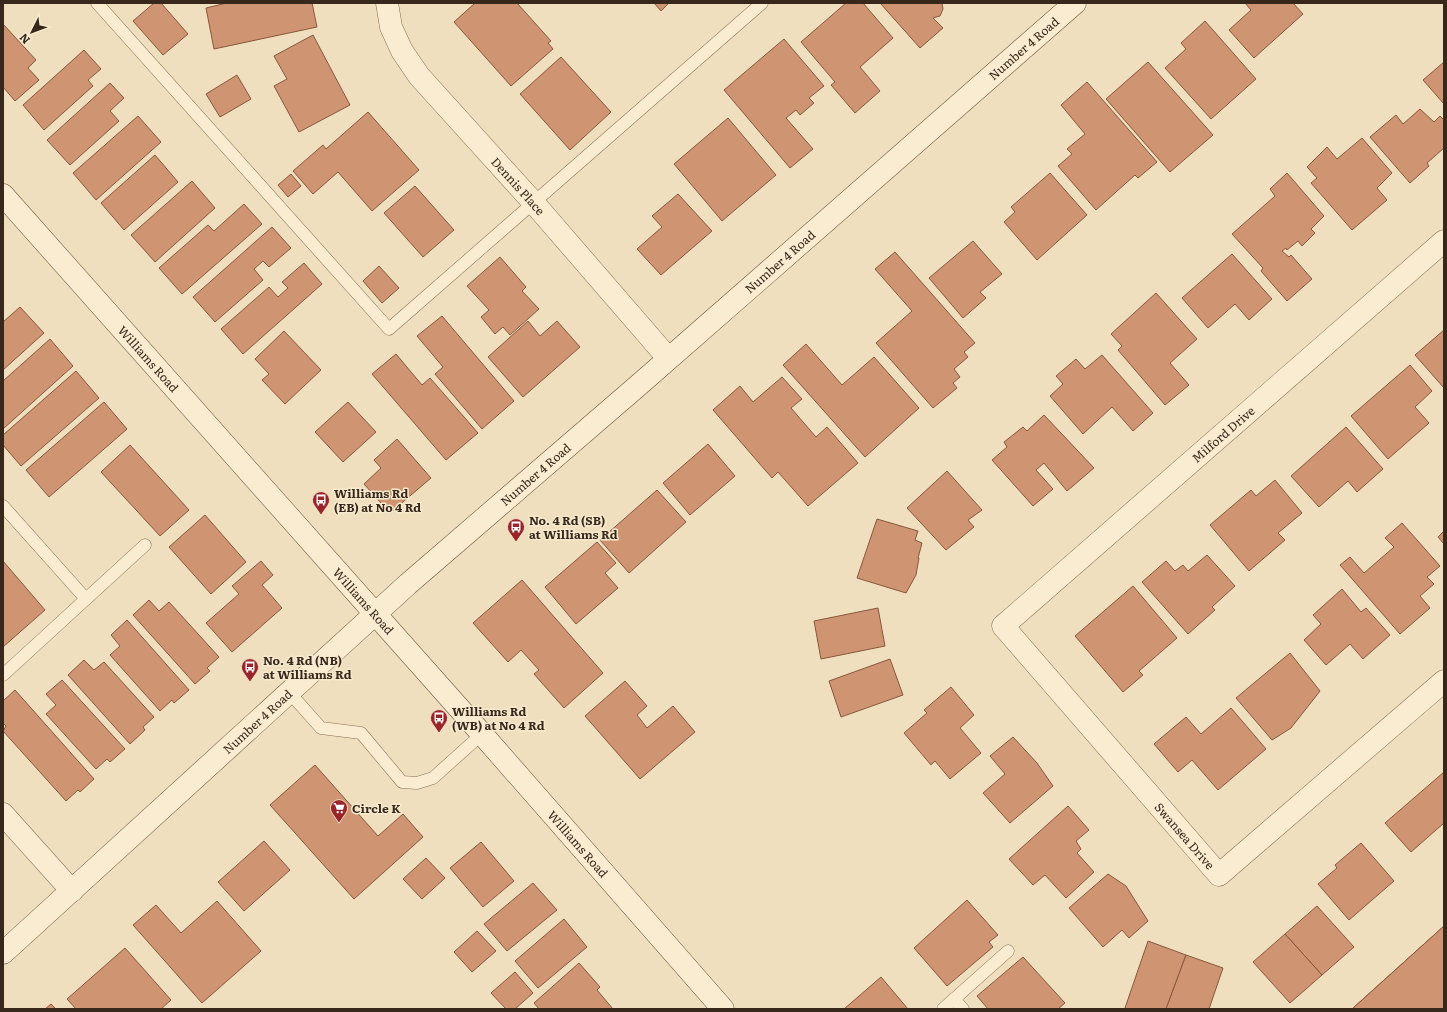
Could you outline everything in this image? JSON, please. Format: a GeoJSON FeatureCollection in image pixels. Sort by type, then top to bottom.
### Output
{"type":"FeatureCollection","features":[{"type":"Feature","properties":{"kind":"street","name":"Dennis Place"},"geometry":{"type":"LineString","coordinates":[[386,3],[391,27],[402,51],[419,76],[533,202],[668,358]]}},
{"type":"Feature","properties":{"kind":"street","name":"Number 4 Road"},"geometry":{"type":"LineString","coordinates":[[3,953],[375,614],[1075,3]]}},
{"type":"Feature","properties":{"kind":"street","name":"Williams Road"},"geometry":{"type":"LineString","coordinates":[[3,195],[482,734],[723,1009]]}},
{"type":"Feature","properties":{"kind":"street","name":"Milford Drive"},"geometry":{"type":"LineString","coordinates":[[1003,626],[1444,241]]}},
{"type":"Feature","properties":{"kind":"street","name":"Swansea Drive"},"geometry":{"type":"LineString","coordinates":[[1003,626],[1219,875],[1444,681]]}},
{"type":"Feature","properties":{"kind":"street"},"geometry":{"type":"LineString","coordinates":[[3,814],[72,891]]}},
{"type":"Feature","properties":{"kind":"lane"},"geometry":{"type":"LineString","coordinates":[[97,3],[389,329],[762,3]]}},
{"type":"Feature","properties":{"kind":"lane"},"geometry":{"type":"LineString","coordinates":[[3,506],[86,599]]}},
{"type":"Feature","properties":{"kind":"lane"},"geometry":{"type":"LineString","coordinates":[[3,675],[145,546]]}},
{"type":"Feature","properties":{"kind":"lane"},"geometry":{"type":"LineString","coordinates":[[289,692],[321,728],[361,733],[402,782],[417,783],[433,778],[482,734]]}},
{"type":"Feature","properties":{"kind":"lane"},"geometry":{"type":"LineString","coordinates":[[943,1009],[1008,950]]}},
{"type":"Feature","properties":{"kind":"lane"},"geometry":{"type":"LineString","coordinates":[[954,999],[963,1009]]}},
{"type":"Feature","properties":{"kind":"building"},"geometry":{"type":"Polygon","coordinates":[[[154,3],[161,3],[188,34],[163,55],[133,21],[154,3]]]}},
{"type":"Feature","properties":{"kind":"building"},"geometry":{"type":"Polygon","coordinates":[[[227,3],[312,3],[317,27],[214,49],[206,8],[227,3]]]}},
{"type":"Feature","properties":{"kind":"building"},"geometry":{"type":"Polygon","coordinates":[[[475,3],[517,3],[551,41],[548,43],[553,49],[511,86],[454,22],[475,3]]]}},
{"type":"Feature","properties":{"kind":"building"},"geometry":{"type":"Polygon","coordinates":[[[654,3],[669,3],[661,11],[654,3]]]}},
{"type":"Feature","properties":{"kind":"building"},"geometry":{"type":"Polygon","coordinates":[[[846,3],[863,3],[893,38],[860,67],[880,91],[855,113],[831,85],[835,82],[801,42],[846,3]]]}},
{"type":"Feature","properties":{"kind":"building"},"geometry":{"type":"Polygon","coordinates":[[[880,3],[942,3],[943,9],[940,16],[933,18],[943,28],[920,48],[880,3]]]}},
{"type":"Feature","properties":{"kind":"building"},"geometry":{"type":"Polygon","coordinates":[[[1245,3],[1293,3],[1303,14],[1254,58],[1229,30],[1251,10],[1245,3]]]}},
{"type":"Feature","properties":{"kind":"building"},"geometry":{"type":"Polygon","coordinates":[[[1205,21],[1256,79],[1211,119],[1165,68],[1186,49],[1181,43],[1205,21]]]}},
{"type":"Feature","properties":{"kind":"building"},"geometry":{"type":"Polygon","coordinates":[[[3,24],[36,60],[28,68],[39,80],[15,101],[3,87],[3,24]]]}},
{"type":"Feature","properties":{"kind":"building"},"geometry":{"type":"Polygon","coordinates":[[[313,35],[350,105],[299,132],[274,86],[287,79],[274,56],[313,35]]]}},
{"type":"Feature","properties":{"kind":"building"},"geometry":{"type":"Polygon","coordinates":[[[784,39],[824,86],[809,98],[814,103],[800,115],[796,110],[786,118],[813,149],[790,168],[724,90],[784,39]]]}},
{"type":"Feature","properties":{"kind":"building"},"geometry":{"type":"Polygon","coordinates":[[[84,50],[101,69],[88,80],[93,86],[44,130],[23,105],[84,50]]]}},
{"type":"Feature","properties":{"kind":"building"},"geometry":{"type":"Polygon","coordinates":[[[561,57],[611,112],[570,150],[520,94],[561,57]]]}},
{"type":"Feature","properties":{"kind":"building"},"geometry":{"type":"Polygon","coordinates":[[[1148,62],[1213,135],[1170,172],[1106,99],[1148,62]]]}},
{"type":"Feature","properties":{"kind":"building"},"geometry":{"type":"Polygon","coordinates":[[[1444,62],[1444,104],[1423,80],[1444,62]]]}},
{"type":"Feature","properties":{"kind":"building"},"geometry":{"type":"Polygon","coordinates":[[[237,75],[251,99],[220,117],[206,94],[237,75]]]}},
{"type":"Feature","properties":{"kind":"building"},"geometry":{"type":"Polygon","coordinates":[[[1087,82],[1157,162],[1138,178],[1135,175],[1096,210],[1058,166],[1072,154],[1067,149],[1085,134],[1061,105],[1087,82]]]}},
{"type":"Feature","properties":{"kind":"building"},"geometry":{"type":"Polygon","coordinates":[[[110,83],[124,98],[110,111],[119,121],[70,165],[47,140],[110,83]]]}},
{"type":"Feature","properties":{"kind":"building"},"geometry":{"type":"Polygon","coordinates":[[[1420,109],[1434,122],[1440,116],[1444,120],[1444,148],[1427,163],[1429,166],[1410,183],[1370,137],[1396,115],[1403,124],[1420,109]]]}},
{"type":"Feature","properties":{"kind":"building"},"geometry":{"type":"Polygon","coordinates":[[[368,112],[419,170],[372,211],[338,172],[313,194],[293,171],[323,145],[326,149],[368,112]]]}},
{"type":"Feature","properties":{"kind":"building"},"geometry":{"type":"Polygon","coordinates":[[[138,116],[161,142],[96,200],[73,173],[138,116]]]}},
{"type":"Feature","properties":{"kind":"building"},"geometry":{"type":"Polygon","coordinates":[[[728,118],[776,175],[722,221],[674,164],[728,118]]]}},
{"type":"Feature","properties":{"kind":"building"},"geometry":{"type":"Polygon","coordinates":[[[1362,138],[1392,173],[1377,188],[1387,200],[1352,230],[1311,183],[1317,178],[1307,167],[1327,147],[1337,159],[1362,138]]]}},
{"type":"Feature","properties":{"kind":"building"},"geometry":{"type":"Polygon","coordinates":[[[155,155],[178,182],[124,230],[101,203],[155,155]]]}},
{"type":"Feature","properties":{"kind":"building"},"geometry":{"type":"Polygon","coordinates":[[[1050,173],[1087,215],[1037,260],[1004,222],[1015,212],[1011,207],[1050,173]]]}},
{"type":"Feature","properties":{"kind":"building"},"geometry":{"type":"Polygon","coordinates":[[[1287,173],[1324,216],[1311,229],[1315,233],[1302,246],[1298,241],[1287,250],[1286,248],[1282,251],[1289,257],[1291,255],[1312,279],[1287,301],[1261,271],[1263,268],[1232,234],[1275,196],[1270,189],[1287,173]]]}},
{"type":"Feature","properties":{"kind":"building"},"geometry":{"type":"Polygon","coordinates":[[[291,174],[301,186],[288,197],[278,185],[291,174]]]}},
{"type":"Feature","properties":{"kind":"building"},"geometry":{"type":"Polygon","coordinates":[[[192,181],[215,208],[155,262],[131,235],[192,181]]]}},
{"type":"Feature","properties":{"kind":"building"},"geometry":{"type":"Polygon","coordinates":[[[415,186],[454,230],[423,257],[384,213],[415,186]]]}},
{"type":"Feature","properties":{"kind":"building"},"geometry":{"type":"Polygon","coordinates":[[[678,194],[712,231],[661,275],[637,249],[662,227],[652,216],[678,194]]]}},
{"type":"Feature","properties":{"kind":"building"},"geometry":{"type":"Polygon","coordinates":[[[244,204],[262,224],[182,294],[159,268],[208,225],[214,231],[244,204]]]}},
{"type":"Feature","properties":{"kind":"building"},"geometry":{"type":"Polygon","coordinates":[[[272,227],[291,248],[269,267],[263,261],[254,269],[263,280],[215,322],[193,297],[272,227]]]}},
{"type":"Feature","properties":{"kind":"building"},"geometry":{"type":"Polygon","coordinates":[[[973,241],[1002,274],[980,292],[986,298],[963,318],[929,278],[973,241]]]}},
{"type":"Feature","properties":{"kind":"building"},"geometry":{"type":"Polygon","coordinates":[[[895,252],[975,343],[964,352],[968,357],[954,369],[960,377],[953,383],[957,388],[933,408],[876,343],[912,311],[875,269],[895,252]]]}},
{"type":"Feature","properties":{"kind":"building"},"geometry":{"type":"Polygon","coordinates":[[[1232,254],[1272,299],[1249,320],[1235,304],[1208,328],[1182,298],[1232,254]]]}},
{"type":"Feature","properties":{"kind":"building"},"geometry":{"type":"Polygon","coordinates":[[[500,257],[526,287],[522,291],[539,309],[510,335],[503,327],[495,334],[481,317],[489,310],[467,286],[500,257]]]}},
{"type":"Feature","properties":{"kind":"building"},"geometry":{"type":"Polygon","coordinates":[[[304,263],[322,284],[243,354],[221,329],[269,287],[278,297],[288,288],[282,282],[304,263]]]}},
{"type":"Feature","properties":{"kind":"building"},"geometry":{"type":"Polygon","coordinates":[[[379,266],[399,288],[382,303],[363,281],[379,266]]]}},
{"type":"Feature","properties":{"kind":"building"},"geometry":{"type":"Polygon","coordinates":[[[1156,293],[1197,339],[1170,363],[1189,385],[1165,405],[1118,350],[1122,346],[1111,334],[1156,293]]]}},
{"type":"Feature","properties":{"kind":"building"},"geometry":{"type":"Polygon","coordinates":[[[20,307],[44,333],[3,370],[3,322],[20,307]]]}},
{"type":"Feature","properties":{"kind":"building"},"geometry":{"type":"Polygon","coordinates":[[[442,316],[514,401],[482,429],[435,374],[443,367],[417,336],[442,316]]]}},
{"type":"Feature","properties":{"kind":"building"},"geometry":{"type":"Polygon","coordinates":[[[528,321],[540,336],[557,321],[580,347],[523,397],[488,357],[528,321]]]}},
{"type":"Feature","properties":{"kind":"building"},"geometry":{"type":"Polygon","coordinates":[[[1444,330],[1444,388],[1415,355],[1444,330]]]}},
{"type":"Feature","properties":{"kind":"building"},"geometry":{"type":"Polygon","coordinates":[[[284,331],[321,370],[285,404],[262,380],[269,374],[255,359],[284,331]]]}},
{"type":"Feature","properties":{"kind":"building"},"geometry":{"type":"Polygon","coordinates":[[[50,339],[73,366],[3,429],[3,381],[50,339]]]}},
{"type":"Feature","properties":{"kind":"building"},"geometry":{"type":"Polygon","coordinates":[[[806,344],[842,385],[874,357],[919,408],[865,457],[783,365],[806,344]]]}},
{"type":"Feature","properties":{"kind":"building"},"geometry":{"type":"Polygon","coordinates":[[[396,354],[422,385],[430,378],[478,433],[446,460],[372,374],[396,354]]]}},
{"type":"Feature","properties":{"kind":"building"},"geometry":{"type":"Polygon","coordinates":[[[1102,355],[1153,413],[1133,431],[1112,407],[1083,434],[1050,396],[1063,384],[1056,376],[1076,359],[1085,369],[1102,355]]]}},
{"type":"Feature","properties":{"kind":"building"},"geometry":{"type":"Polygon","coordinates":[[[1410,365],[1432,391],[1415,407],[1429,423],[1388,459],[1351,416],[1410,365]]]}},
{"type":"Feature","properties":{"kind":"building"},"geometry":{"type":"Polygon","coordinates":[[[76,371],[99,398],[21,466],[3,445],[3,435],[76,371]]]}},
{"type":"Feature","properties":{"kind":"building"},"geometry":{"type":"Polygon","coordinates":[[[782,377],[802,399],[791,408],[816,437],[827,427],[858,463],[808,506],[778,472],[772,478],[713,410],[740,386],[753,402],[782,377]]]}},
{"type":"Feature","properties":{"kind":"building"},"geometry":{"type":"Polygon","coordinates":[[[104,402],[127,429],[49,497],[26,470],[104,402]]]}},
{"type":"Feature","properties":{"kind":"building"},"geometry":{"type":"Polygon","coordinates":[[[348,402],[376,432],[343,462],[315,432],[348,402]]]}},
{"type":"Feature","properties":{"kind":"building"},"geometry":{"type":"Polygon","coordinates":[[[1044,415],[1094,468],[1067,491],[1044,463],[1036,470],[1053,489],[1033,506],[992,460],[1007,447],[1004,442],[1023,427],[1027,431],[1044,415]]]}},
{"type":"Feature","properties":{"kind":"building"},"geometry":{"type":"Polygon","coordinates":[[[1346,427],[1383,469],[1357,492],[1348,481],[1319,507],[1291,476],[1346,427]]]}},
{"type":"Feature","properties":{"kind":"building"},"geometry":{"type":"Polygon","coordinates":[[[397,439],[431,478],[390,513],[364,484],[381,468],[374,460],[397,439]]]}},
{"type":"Feature","properties":{"kind":"building"},"geometry":{"type":"Polygon","coordinates":[[[708,444],[735,476],[690,515],[663,483],[708,444]]]}},
{"type":"Feature","properties":{"kind":"building"},"geometry":{"type":"Polygon","coordinates":[[[130,445],[189,510],[160,536],[101,472],[130,445]]]}},
{"type":"Feature","properties":{"kind":"building"},"geometry":{"type":"Polygon","coordinates":[[[947,471],[982,510],[968,520],[974,527],[946,550],[907,508],[947,471]]]}},
{"type":"Feature","properties":{"kind":"building"},"geometry":{"type":"Polygon","coordinates":[[[1275,480],[1302,513],[1278,533],[1285,540],[1249,571],[1210,525],[1251,490],[1256,496],[1275,480]]]}},
{"type":"Feature","properties":{"kind":"building"},"geometry":{"type":"Polygon","coordinates":[[[657,490],[686,522],[629,573],[600,540],[657,490]]]}},
{"type":"Feature","properties":{"kind":"building"},"geometry":{"type":"Polygon","coordinates":[[[205,515],[246,562],[211,594],[169,547],[205,515]]]}},
{"type":"Feature","properties":{"kind":"building"},"geometry":{"type":"Polygon","coordinates":[[[877,519],[918,531],[915,540],[922,543],[916,575],[906,593],[857,578],[877,519]]]}},
{"type":"Feature","properties":{"kind":"building"},"geometry":{"type":"Polygon","coordinates":[[[1402,523],[1440,566],[1427,577],[1434,584],[1420,596],[1430,608],[1400,634],[1340,565],[1350,557],[1364,573],[1394,547],[1385,538],[1402,523]]]}},
{"type":"Feature","properties":{"kind":"building"},"geometry":{"type":"Polygon","coordinates":[[[1444,531],[1444,544],[1438,537],[1444,531]]]}},
{"type":"Feature","properties":{"kind":"building"},"geometry":{"type":"Polygon","coordinates":[[[597,542],[616,563],[605,573],[618,588],[576,624],[545,587],[597,542]]]}},
{"type":"Feature","properties":{"kind":"building"},"geometry":{"type":"Polygon","coordinates":[[[1207,555],[1235,586],[1212,607],[1215,610],[1188,634],[1142,582],[1166,561],[1175,571],[1183,565],[1188,571],[1207,555]]]}},
{"type":"Feature","properties":{"kind":"building"},"geometry":{"type":"Polygon","coordinates":[[[3,561],[45,610],[3,647],[3,561]]]}},
{"type":"Feature","properties":{"kind":"building"},"geometry":{"type":"Polygon","coordinates":[[[261,561],[273,575],[262,585],[282,608],[232,652],[206,623],[239,594],[232,586],[261,561]]]}},
{"type":"Feature","properties":{"kind":"building"},"geometry":{"type":"Polygon","coordinates":[[[522,580],[603,673],[564,708],[534,674],[539,670],[521,650],[508,662],[473,623],[522,580]]]}},
{"type":"Feature","properties":{"kind":"building"},"geometry":{"type":"Polygon","coordinates":[[[1133,586],[1177,638],[1139,671],[1143,675],[1123,692],[1075,636],[1133,586]]]}},
{"type":"Feature","properties":{"kind":"building"},"geometry":{"type":"Polygon","coordinates":[[[1342,589],[1361,612],[1366,608],[1390,635],[1363,659],[1350,644],[1326,665],[1304,640],[1321,624],[1313,615],[1342,589]]]}},
{"type":"Feature","properties":{"kind":"building"},"geometry":{"type":"Polygon","coordinates":[[[149,600],[159,611],[169,602],[219,657],[207,668],[210,671],[195,684],[133,615],[149,600]]]}},
{"type":"Feature","properties":{"kind":"building"},"geometry":{"type":"Polygon","coordinates":[[[878,608],[885,646],[821,659],[814,621],[878,608]]]}},
{"type":"Feature","properties":{"kind":"building"},"geometry":{"type":"Polygon","coordinates":[[[127,620],[189,690],[174,703],[172,700],[160,711],[110,655],[120,646],[111,635],[127,620]]]}},
{"type":"Feature","properties":{"kind":"building"},"geometry":{"type":"Polygon","coordinates":[[[1290,653],[1320,691],[1291,728],[1272,740],[1236,698],[1290,653]]]}},
{"type":"Feature","properties":{"kind":"building"},"geometry":{"type":"Polygon","coordinates":[[[890,659],[903,695],[841,717],[829,681],[890,659]]]}},
{"type":"Feature","properties":{"kind":"building"},"geometry":{"type":"Polygon","coordinates":[[[84,660],[94,670],[104,662],[154,717],[143,727],[145,730],[130,744],[68,675],[84,660]]]}},
{"type":"Feature","properties":{"kind":"building"},"geometry":{"type":"Polygon","coordinates":[[[62,680],[125,749],[110,762],[107,759],[96,769],[46,714],[56,705],[46,694],[62,680]]]}},
{"type":"Feature","properties":{"kind":"building"},"geometry":{"type":"Polygon","coordinates":[[[625,681],[647,706],[637,715],[647,728],[673,706],[695,732],[640,779],[585,716],[625,681]]]}},
{"type":"Feature","properties":{"kind":"building"},"geometry":{"type":"Polygon","coordinates":[[[951,687],[974,715],[960,728],[981,753],[950,779],[935,761],[931,765],[904,733],[927,713],[924,710],[951,687]]]}},
{"type":"Feature","properties":{"kind":"building"},"geometry":{"type":"Polygon","coordinates":[[[15,690],[94,779],[80,792],[78,790],[66,801],[3,731],[6,726],[3,723],[3,701],[15,690]]]}},
{"type":"Feature","properties":{"kind":"building"},"geometry":{"type":"Polygon","coordinates":[[[1231,708],[1266,749],[1218,790],[1192,760],[1178,772],[1154,744],[1186,717],[1201,734],[1231,708]]]}},
{"type":"Feature","properties":{"kind":"building"},"geometry":{"type":"Polygon","coordinates":[[[1013,737],[1037,763],[1053,786],[1010,823],[983,793],[1005,774],[990,756],[1013,737]]]}},
{"type":"Feature","properties":{"kind":"building"},"geometry":{"type":"Polygon","coordinates":[[[315,765],[378,836],[403,814],[423,837],[354,899],[270,805],[315,765]]]}},
{"type":"Feature","properties":{"kind":"building"},"geometry":{"type":"Polygon","coordinates":[[[1444,772],[1444,823],[1411,852],[1385,823],[1444,772]]]}},
{"type":"Feature","properties":{"kind":"building"},"geometry":{"type":"Polygon","coordinates":[[[1068,806],[1089,830],[1076,841],[1081,849],[1077,853],[1094,872],[1066,898],[1045,875],[1033,885],[1009,859],[1068,806]]]}},
{"type":"Feature","properties":{"kind":"building"},"geometry":{"type":"Polygon","coordinates":[[[264,841],[290,870],[244,911],[218,882],[264,841]]]}},
{"type":"Feature","properties":{"kind":"building"},"geometry":{"type":"Polygon","coordinates":[[[481,842],[514,881],[483,907],[450,868],[481,842]]]}},
{"type":"Feature","properties":{"kind":"building"},"geometry":{"type":"Polygon","coordinates":[[[1361,843],[1394,881],[1349,920],[1318,884],[1337,868],[1335,865],[1361,843]]]}},
{"type":"Feature","properties":{"kind":"building"},"geometry":{"type":"Polygon","coordinates":[[[426,858],[445,878],[422,899],[403,879],[426,858]]]}},
{"type":"Feature","properties":{"kind":"building"},"geometry":{"type":"Polygon","coordinates":[[[1108,874],[1126,886],[1148,921],[1129,938],[1122,930],[1103,947],[1069,908],[1108,874]]]}},
{"type":"Feature","properties":{"kind":"building"},"geometry":{"type":"Polygon","coordinates":[[[533,883],[557,910],[507,951],[484,924],[533,883]]]}},
{"type":"Feature","properties":{"kind":"building"},"geometry":{"type":"Polygon","coordinates":[[[967,900],[998,935],[989,942],[993,947],[947,986],[914,948],[967,900]]]}},
{"type":"Feature","properties":{"kind":"building"},"geometry":{"type":"Polygon","coordinates":[[[217,901],[261,951],[202,1003],[133,925],[156,905],[181,933],[217,901]]]}},
{"type":"Feature","properties":{"kind":"building"},"geometry":{"type":"Polygon","coordinates":[[[1317,906],[1354,947],[1322,975],[1285,934],[1317,906]]]}},
{"type":"Feature","properties":{"kind":"building"},"geometry":{"type":"Polygon","coordinates":[[[564,919],[587,947],[538,988],[515,961],[564,919]]]}},
{"type":"Feature","properties":{"kind":"building"},"geometry":{"type":"Polygon","coordinates":[[[1444,926],[1444,1009],[1352,1009],[1444,926]]]}},
{"type":"Feature","properties":{"kind":"building"},"geometry":{"type":"Polygon","coordinates":[[[1444,926],[1444,1009],[1352,1009],[1444,926]]]}},
{"type":"Feature","properties":{"kind":"building"},"geometry":{"type":"Polygon","coordinates":[[[477,931],[496,951],[472,972],[454,952],[477,931]]]}},
{"type":"Feature","properties":{"kind":"building"},"geometry":{"type":"Polygon","coordinates":[[[1285,934],[1322,975],[1290,1003],[1253,962],[1285,934]]]}},
{"type":"Feature","properties":{"kind":"building"},"geometry":{"type":"Polygon","coordinates":[[[1148,941],[1186,955],[1166,1009],[1128,1009],[1125,1008],[1148,941]]]}},
{"type":"Feature","properties":{"kind":"building"},"geometry":{"type":"Polygon","coordinates":[[[125,948],[171,1000],[161,1009],[76,1009],[67,999],[125,948]]]}},
{"type":"Feature","properties":{"kind":"building"},"geometry":{"type":"Polygon","coordinates":[[[1186,955],[1223,968],[1209,1009],[1166,1009],[1186,955]]]}},
{"type":"Feature","properties":{"kind":"building"},"geometry":{"type":"Polygon","coordinates":[[[1023,957],[1065,1003],[1058,1009],[988,1009],[977,996],[1023,957]]]}},
{"type":"Feature","properties":{"kind":"building"},"geometry":{"type":"Polygon","coordinates":[[[579,963],[600,987],[597,990],[613,1009],[539,1009],[534,1003],[579,963]]]}},
{"type":"Feature","properties":{"kind":"building"},"geometry":{"type":"Polygon","coordinates":[[[515,972],[533,993],[515,1009],[506,1009],[491,993],[515,972]]]}},
{"type":"Feature","properties":{"kind":"building"},"geometry":{"type":"Polygon","coordinates":[[[881,977],[908,1009],[844,1009],[881,977]]]}},
{"type":"Feature","properties":{"kind":"building"},"geometry":{"type":"Polygon","coordinates":[[[51,1004],[56,1009],[45,1009],[51,1004]]]}},
{"type":"Feature","properties":{"kind":"place","name":"Williams Rd (EB) at No 4 Rd"},"geometry":{"type":"Point","coordinates":[321,515]}},
{"type":"Feature","properties":{"kind":"place","name":"No. 4 Rd (SB) at Williams Rd"},"geometry":{"type":"Point","coordinates":[516,542]}},
{"type":"Feature","properties":{"kind":"place","name":"No. 4 Rd (NB) at Williams Rd"},"geometry":{"type":"Point","coordinates":[250,682]}},
{"type":"Feature","properties":{"kind":"place","name":"Williams Rd (WB) at No 4 Rd"},"geometry":{"type":"Point","coordinates":[439,733]}},
{"type":"Feature","properties":{"kind":"place","name":"Circle K"},"geometry":{"type":"Point","coordinates":[339,823]}}]}
